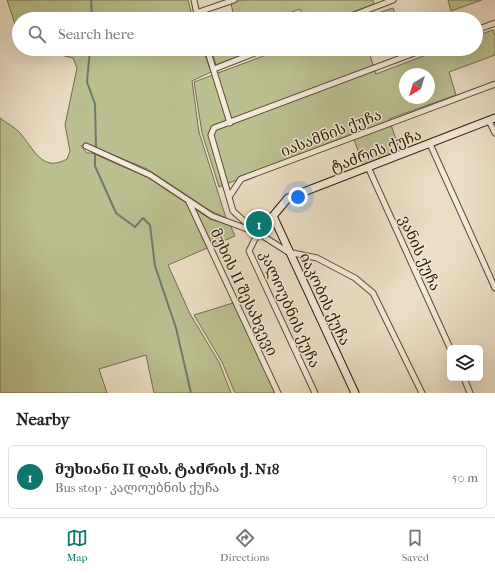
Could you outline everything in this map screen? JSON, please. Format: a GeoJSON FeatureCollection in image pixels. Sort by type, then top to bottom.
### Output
{"type":"FeatureCollection","features":[{"type":"Feature","properties":{"kind":"street"},"geometry":{"type":"LineString","coordinates":[[194,0],[196,12]]}},
{"type":"Feature","properties":{"kind":"street"},"geometry":{"type":"LineString","coordinates":[[199,12],[234,0]]}},
{"type":"Feature","properties":{"kind":"street"},"geometry":{"type":"LineString","coordinates":[[362,12],[393,0]]}},
{"type":"Feature","properties":{"kind":"street"},"geometry":{"type":"LineString","coordinates":[[483,27],[495,23]]}},
{"type":"Feature","properties":{"kind":"street"},"geometry":{"type":"LineString","coordinates":[[210,56],[230,123]]}},
{"type":"Feature","properties":{"kind":"street"},"geometry":{"type":"LineString","coordinates":[[214,68],[246,56]]}},
{"type":"Feature","properties":{"kind":"street"},"geometry":{"type":"LineString","coordinates":[[407,56],[214,128],[211,135],[233,211],[258,233],[288,252],[318,258],[355,278],[373,293],[422,393]]}},
{"type":"Feature","properties":{"kind":"street","name":"იასამნის ქუჩა"},"geometry":{"type":"LineString","coordinates":[[229,197],[241,180],[495,84]]}},
{"type":"Feature","properties":{"kind":"street"},"geometry":{"type":"LineString","coordinates":[[492,119],[495,133]]}},
{"type":"Feature","properties":{"kind":"street","name":"ტაძრის ქუჩა"},"geometry":{"type":"LineString","coordinates":[[273,216],[288,198],[492,119]]}},
{"type":"Feature","properties":{"kind":"street"},"geometry":{"type":"LineString","coordinates":[[430,144],[495,288]]}},
{"type":"Feature","properties":{"kind":"street"},"geometry":{"type":"LineString","coordinates":[[86,146],[150,175],[212,216],[258,233]]}},
{"type":"Feature","properties":{"kind":"street","name":"ვანის ქუჩა"},"geometry":{"type":"LineString","coordinates":[[368,167],[449,345]]}},
{"type":"Feature","properties":{"kind":"street","name":"მუხის II შესახვევი"},"geometry":{"type":"LineString","coordinates":[[189,202],[278,393]]}},
{"type":"Feature","properties":{"kind":"street","name":"კალოუბნის ქუჩა"},"geometry":{"type":"LineString","coordinates":[[273,216],[258,233],[249,251],[315,393]]}},
{"type":"Feature","properties":{"kind":"street","name":"იაკობის ქუჩა"},"geometry":{"type":"LineString","coordinates":[[273,216],[288,252],[356,393]]}},
{"type":"Feature","properties":{"kind":"street"},"geometry":{"type":"LineString","coordinates":[[465,381],[470,393]]}},
{"type":"Feature","properties":{"kind":"green space"},"geometry":{"type":"Polygon","coordinates":[[[7,0],[188,0],[191,12],[12,12],[12,15],[7,0]]]}},
{"type":"Feature","properties":{"kind":"green space"},"geometry":{"type":"Polygon","coordinates":[[[242,0],[373,0],[374,4],[353,12],[301,12],[300,9],[292,12],[233,12],[231,3],[242,0]]]}},
{"type":"Feature","properties":{"kind":"green space"},"geometry":{"type":"Polygon","coordinates":[[[448,0],[482,0],[451,11],[448,0]]]}},
{"type":"Feature","properties":{"kind":"green space"},"geometry":{"type":"Polygon","coordinates":[[[393,8],[394,12],[381,12],[393,8]]]}},
{"type":"Feature","properties":{"kind":"green space"},"geometry":{"type":"Polygon","coordinates":[[[493,30],[495,36],[495,55],[449,72],[456,95],[435,103],[435,68],[399,68],[399,104],[431,104],[389,119],[400,151],[363,165],[352,134],[219,187],[202,133],[194,82],[263,56],[370,56],[376,74],[424,56],[483,56],[483,34],[493,30]]]}},
{"type":"Feature","properties":{"kind":"green space"},"geometry":{"type":"Polygon","coordinates":[[[65,56],[205,56],[211,72],[192,81],[199,132],[226,218],[209,210],[147,169],[87,144],[81,146],[87,153],[92,153],[149,178],[210,219],[230,225],[235,236],[168,265],[190,314],[219,362],[231,393],[154,393],[146,355],[99,369],[107,393],[0,393],[0,118],[18,131],[34,152],[45,161],[58,163],[67,159],[70,151],[65,125],[77,68],[73,58],[65,56]]]}},
{"type":"Feature","properties":{"kind":"green space"},"geometry":{"type":"Polygon","coordinates":[[[213,56],[240,56],[216,65],[213,56]]]}},
{"type":"Feature","properties":{"kind":"green space"},"geometry":{"type":"Polygon","coordinates":[[[233,303],[276,393],[235,393],[222,362],[194,315],[233,303]]]}},
{"type":"Feature","properties":{"kind":"waterway"},"geometry":{"type":"LineString","coordinates":[[91,0],[92,12]]}},
{"type":"Feature","properties":{"kind":"waterway"},"geometry":{"type":"LineString","coordinates":[[89,56],[87,82],[95,104],[96,148]]}},
{"type":"Feature","properties":{"kind":"waterway"},"geometry":{"type":"LineString","coordinates":[[95,154],[95,166],[116,213],[135,227],[143,218],[150,225],[155,266],[176,328],[191,393]]}},
{"type":"Feature","properties":{"kind":"place","name":"მუხიანი II დას. ტაძრის ქ. N18"},"geometry":{"type":"Point","coordinates":[259,224]}}]}
